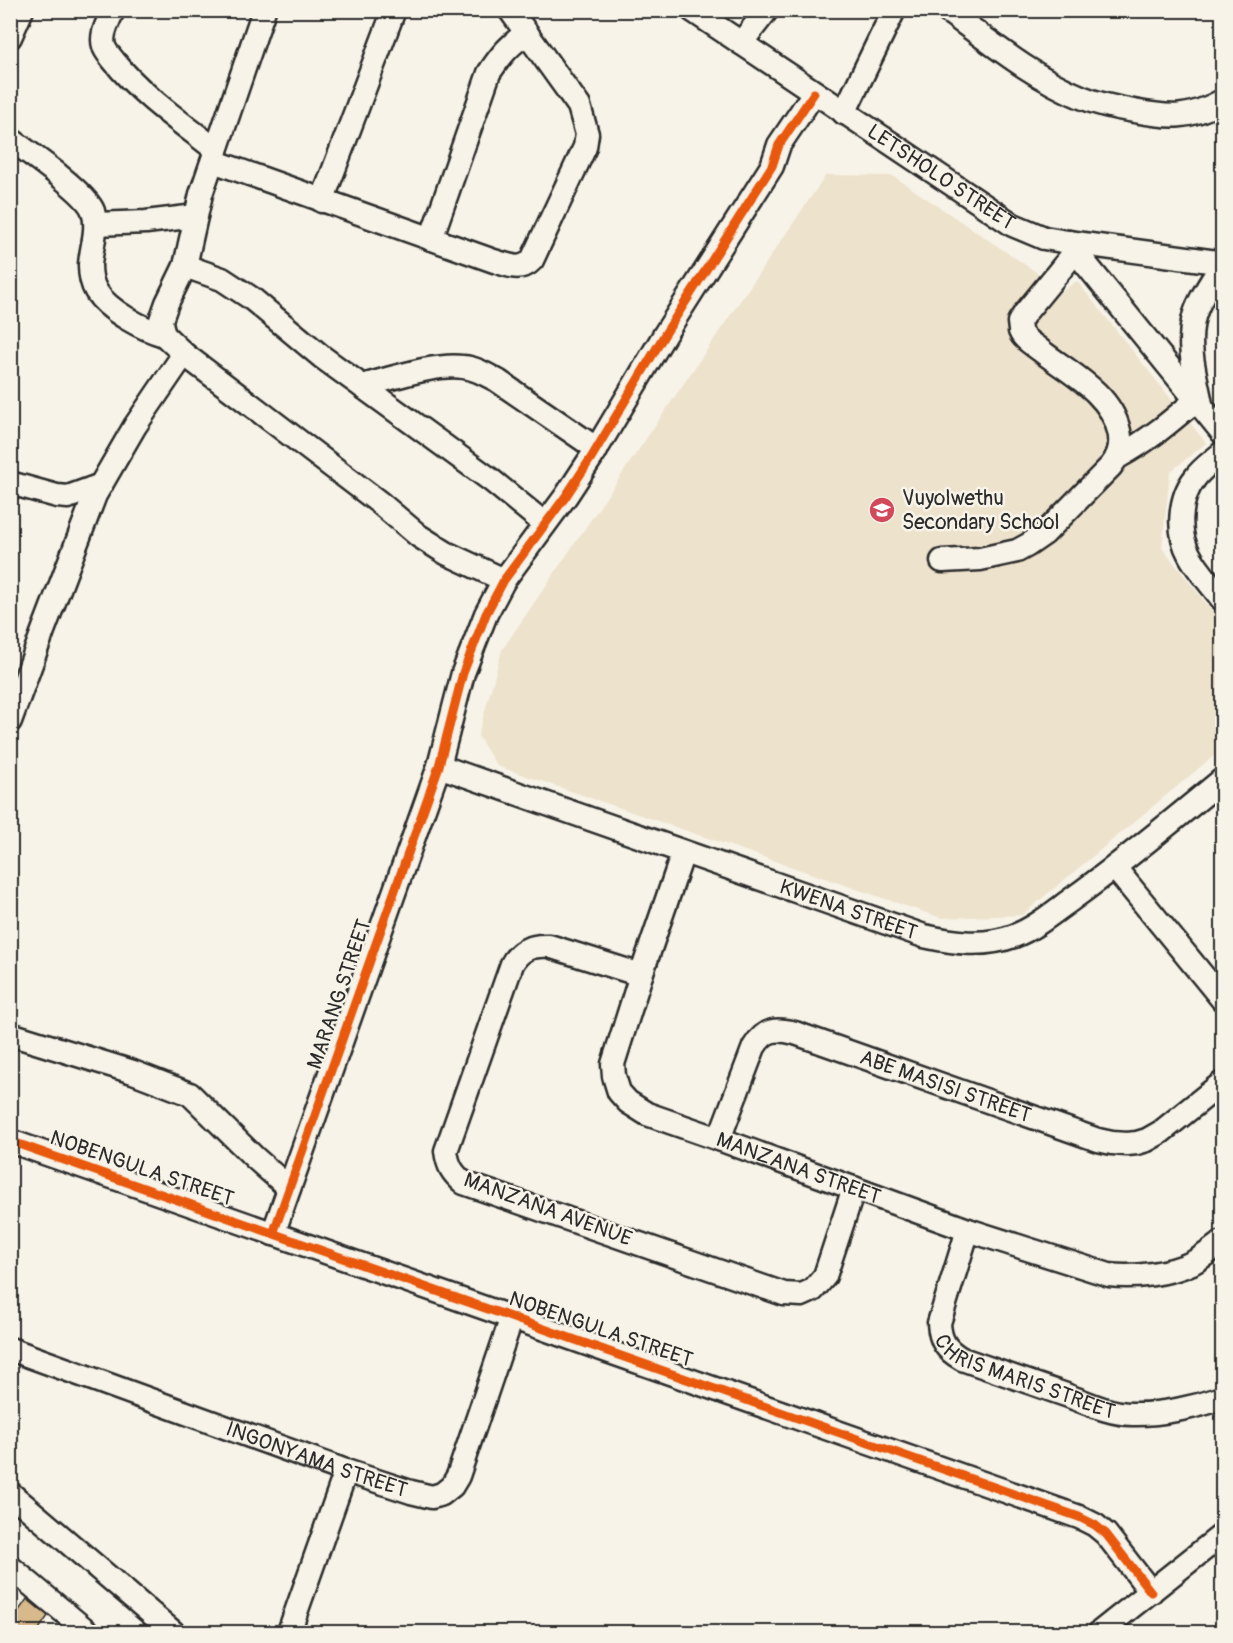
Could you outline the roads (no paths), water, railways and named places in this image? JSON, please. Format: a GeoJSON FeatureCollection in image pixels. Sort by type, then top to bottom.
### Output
{"type":"FeatureCollection","features":[{"type":"Feature","properties":{"kind":"street"},"geometry":{"type":"LineString","coordinates":[[10,37],[22,10]]}},
{"type":"Feature","properties":{"kind":"street"},"geometry":{"type":"LineString","coordinates":[[113,10],[103,34],[104,47],[110,56],[122,71],[214,156],[322,201],[520,268],[532,261],[585,147],[587,134],[579,106],[510,10]]}},
{"type":"Feature","properties":{"kind":"street"},"geometry":{"type":"LineString","coordinates":[[264,10],[201,194],[185,266],[167,303],[161,320],[162,328],[165,335],[184,354],[380,503],[418,536],[446,553],[504,580]]}},
{"type":"Feature","properties":{"kind":"street"},"geometry":{"type":"LineString","coordinates":[[322,201],[394,10]]}},
{"type":"Feature","properties":{"kind":"street","name":"LETSHOLO STREET"},"geometry":{"type":"LineString","coordinates":[[692,10],[1013,225],[1071,247],[1222,262]]}},
{"type":"Feature","properties":{"kind":"street"},"geometry":{"type":"LineString","coordinates":[[741,43],[767,10]]}},
{"type":"Feature","properties":{"kind":"street"},"geometry":{"type":"LineString","coordinates":[[844,113],[894,10]]}},
{"type":"Feature","properties":{"kind":"street"},"geometry":{"type":"LineString","coordinates":[[946,10],[1038,75],[1083,98],[1111,107],[1153,115],[1185,116],[1203,111],[1222,101]]}},
{"type":"Feature","properties":{"kind":"street"},"geometry":{"type":"LineString","coordinates":[[431,239],[489,73],[511,44],[527,33]]}},
{"type":"Feature","properties":{"kind":"street","name":"MARANG STREET"},"geometry":{"type":"LineString","coordinates":[[273,1234],[438,766],[463,673],[486,614],[504,580],[566,496],[597,449],[671,325],[772,166],[779,145],[814,93]]}},
{"type":"Feature","properties":{"kind":"street"},"geometry":{"type":"LineString","coordinates":[[10,139],[61,178],[93,209],[96,224],[90,264],[91,280],[96,292],[123,316],[141,327],[165,335]]}},
{"type":"Feature","properties":{"kind":"street"},"geometry":{"type":"LineString","coordinates":[[96,224],[146,222],[196,216]]}},
{"type":"Feature","properties":{"kind":"street"},"geometry":{"type":"LineString","coordinates":[[1118,457],[1120,436],[1117,421],[1107,405],[1095,392],[1030,343],[1020,331],[1019,322],[1024,313],[1071,247],[1222,432]]}},
{"type":"Feature","properties":{"kind":"street"},"geometry":{"type":"LineString","coordinates":[[1199,403],[1191,352],[1193,321],[1222,262]]}},
{"type":"Feature","properties":{"kind":"street"},"geometry":{"type":"LineString","coordinates":[[185,266],[222,279],[236,287],[322,357],[490,480],[545,524]]}},
{"type":"Feature","properties":{"kind":"street"},"geometry":{"type":"LineString","coordinates":[[10,721],[82,527],[101,485],[135,426],[184,354]]}},
{"type":"Feature","properties":{"kind":"street"},"geometry":{"type":"LineString","coordinates":[[362,386],[441,367],[472,369],[498,381],[597,449]]}},
{"type":"Feature","properties":{"kind":"street"},"geometry":{"type":"LineString","coordinates":[[942,561],[980,559],[1017,551],[1028,545],[1044,534],[1118,457],[1156,434],[1199,403]]}},
{"type":"Feature","properties":{"kind":"street"},"geometry":{"type":"LineString","coordinates":[[1222,453],[1199,473],[1188,489],[1184,501],[1181,529],[1189,554],[1222,599]]}},
{"type":"Feature","properties":{"kind":"street"},"geometry":{"type":"LineString","coordinates":[[10,483],[68,497],[101,485]]}},
{"type":"Feature","properties":{"kind":"street","name":"KWENA STREET"},"geometry":{"type":"LineString","coordinates":[[438,766],[924,936],[968,944],[989,943],[1014,936],[1035,926],[1115,868],[1222,780]]}},
{"type":"Feature","properties":{"kind":"street","name":"MANZANA STREET"},"geometry":{"type":"LineString","coordinates":[[683,853],[613,1064],[619,1092],[628,1102],[647,1114],[968,1230],[1109,1275],[1123,1277],[1170,1270],[1190,1264],[1222,1242]]}},
{"type":"Feature","properties":{"kind":"street"},"geometry":{"type":"LineString","coordinates":[[1115,868],[1222,999]]}},
{"type":"Feature","properties":{"kind":"street","name":"MANZANA AVENUE"},"geometry":{"type":"LineString","coordinates":[[641,975],[549,946],[538,945],[529,948],[516,957],[446,1151],[447,1164],[457,1177],[464,1183],[784,1294],[796,1295],[813,1290],[825,1276],[854,1188]]}},
{"type":"Feature","properties":{"kind":"street","name":"ABE MASISI STREET"},"geometry":{"type":"LineString","coordinates":[[719,1139],[754,1047],[759,1039],[774,1030],[795,1033],[1112,1143],[1137,1143],[1147,1140],[1161,1132],[1222,1083]]}},
{"type":"Feature","properties":{"kind":"street"},"geometry":{"type":"LineString","coordinates":[[10,1034],[133,1072],[190,1094],[289,1188]]}},
{"type":"Feature","properties":{"kind":"street","name":"NOBENGULA STREET"},"geometry":{"type":"LineString","coordinates":[[10,1141],[1079,1517],[1106,1534],[1151,1592]]}},
{"type":"Feature","properties":{"kind":"street","name":"CHRIS MARIS STREET"},"geometry":{"type":"LineString","coordinates":[[968,1230],[939,1323],[939,1334],[951,1353],[962,1359],[1110,1411],[1130,1414],[1165,1411],[1222,1398]]}},
{"type":"Feature","properties":{"kind":"street","name":"INGONYAMA STREET"},"geometry":{"type":"LineString","coordinates":[[10,1349],[346,1471],[432,1497],[442,1494],[452,1486],[458,1476],[512,1317]]}},
{"type":"Feature","properties":{"kind":"street"},"geometry":{"type":"LineString","coordinates":[[289,1632],[346,1471]]}},
{"type":"Feature","properties":{"kind":"street"},"geometry":{"type":"LineString","coordinates":[[10,1493],[173,1632]]}},
{"type":"Feature","properties":{"kind":"street"},"geometry":{"type":"LineString","coordinates":[[1100,1632],[1222,1535]]}},
{"type":"Feature","properties":{"kind":"street"},"geometry":{"type":"LineString","coordinates":[[10,1567],[88,1632]]}},
{"type":"Feature","properties":{"kind":"place","name":"Vuyolwethu Secondary School"},"geometry":{"type":"Point","coordinates":[882,510]}}]}
